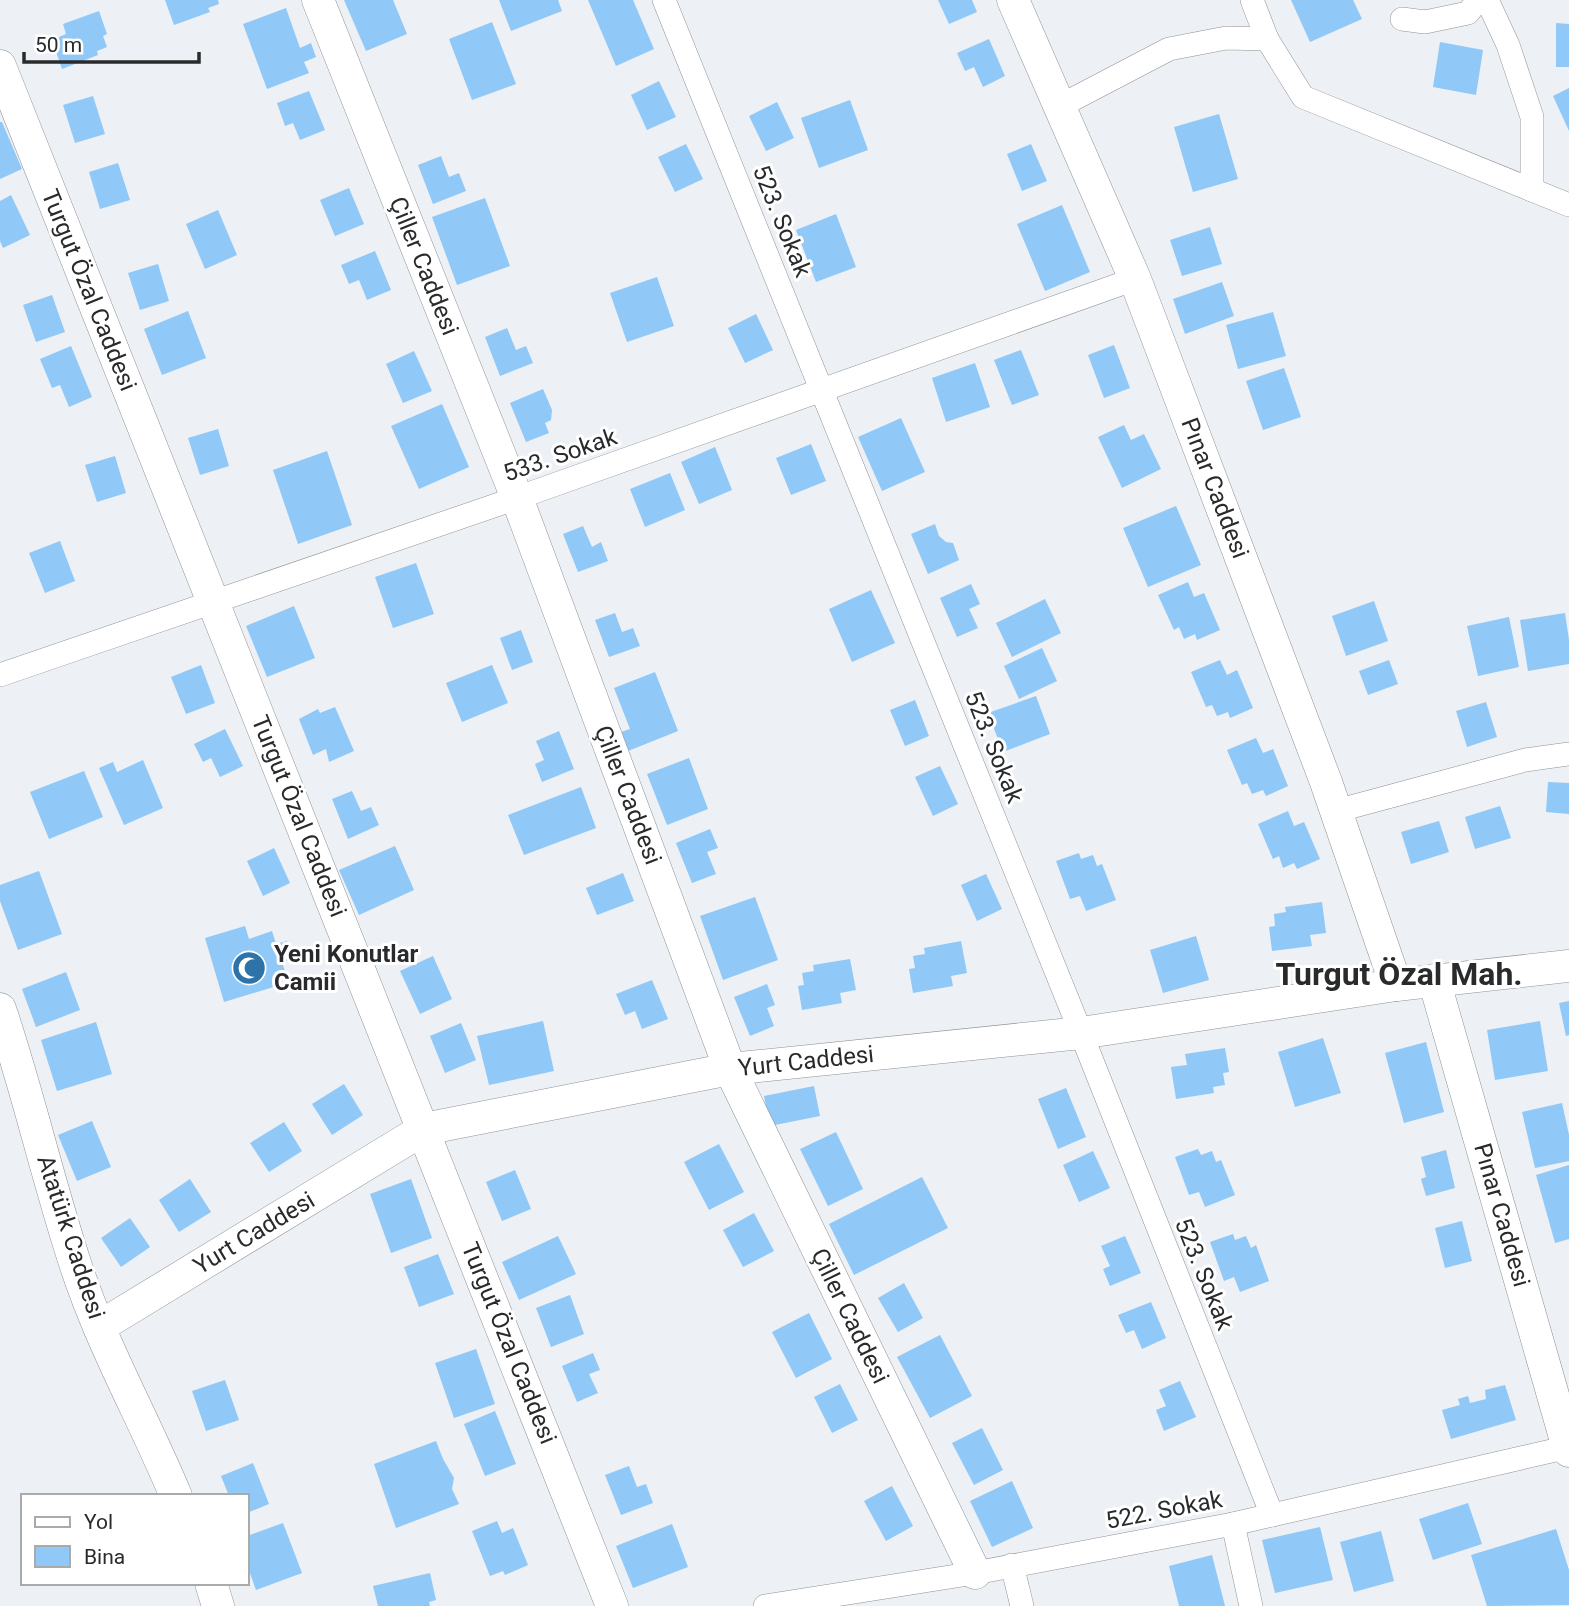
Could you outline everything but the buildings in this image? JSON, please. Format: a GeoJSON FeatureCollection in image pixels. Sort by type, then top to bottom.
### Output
{"type":"FeatureCollection","features":[{"type":"Feature","properties":{"kind":"street","name":"Çiller Caddesi"},"geometry":{"type":"LineString","coordinates":[[318,0],[517,498],[730,1069],[975,1573]]}},
{"type":"Feature","properties":{"kind":"street","name":"523. Sokak"},"geometry":{"type":"LineString","coordinates":[[664,0],[1081,1033],[1272,1515]]}},
{"type":"Feature","properties":{"kind":"street","name":"Pınar Caddesi"},"geometry":{"type":"LineString","coordinates":[[1013,0],[1136,279],[1336,811],[1396,985]]}},
{"type":"Feature","properties":{"kind":"street"},"geometry":{"type":"LineString","coordinates":[[1252,0],[1267,39],[1303,97],[1569,205]]}},
{"type":"Feature","properties":{"kind":"street"},"geometry":{"type":"LineString","coordinates":[[1402,19],[1425,22],[1468,13],[1478,0]]}},
{"type":"Feature","properties":{"kind":"street"},"geometry":{"type":"LineString","coordinates":[[1487,0],[1508,45],[1532,117],[1532,190]]}},
{"type":"Feature","properties":{"kind":"street"},"geometry":{"type":"LineString","coordinates":[[1060,106],[1169,49],[1226,38],[1267,39]]}},
{"type":"Feature","properties":{"kind":"street","name":"Turgut Özal Caddesi"},"geometry":{"type":"LineString","coordinates":[[0,66],[612,1606]]}},
{"type":"Feature","properties":{"kind":"street","name":"533. Sokak"},"geometry":{"type":"LineString","coordinates":[[0,674],[517,498],[1136,279]]}},
{"type":"Feature","properties":{"kind":"street"},"geometry":{"type":"LineString","coordinates":[[1336,811],[1525,760],[1569,754]]}},
{"type":"Feature","properties":{"kind":"street","name":"Yurt Caddesi"},"geometry":{"type":"LineString","coordinates":[[99,1327],[424,1129],[730,1069],[1081,1033],[1396,985],[1569,966]]}},
{"type":"Feature","properties":{"kind":"street","name":"Pınar Caddesi"},"geometry":{"type":"LineString","coordinates":[[1434,980],[1569,1448]]}},
{"type":"Feature","properties":{"kind":"street","name":"Atatürk Caddesi"},"geometry":{"type":"LineString","coordinates":[[0,1009],[19,1064],[74,1262],[99,1327],[175,1494]]}},
{"type":"Feature","properties":{"kind":"street","name":"522. Sokak"},"geometry":{"type":"LineString","coordinates":[[765,1606],[975,1573],[1233,1524],[1569,1448]]}},
{"type":"Feature","properties":{"kind":"street"},"geometry":{"type":"LineString","coordinates":[[1233,1524],[1251,1606]]}},
{"type":"Feature","properties":{"kind":"street"},"geometry":{"type":"LineString","coordinates":[[1012,1565],[1022,1606]]}},
{"type":"Feature","properties":{"kind":"street"},"geometry":{"type":"LineString","coordinates":[[212,1585],[218,1606]]}},
{"type":"Feature","properties":{"kind":"place","name":"Yeni Konutlar Camii"},"geometry":{"type":"Point","coordinates":[249,968]}},
{"type":"Feature","properties":{"kind":"district","name":"Turgut Özal Mah."},"geometry":{"type":"Point","coordinates":[1399,974]}}]}
